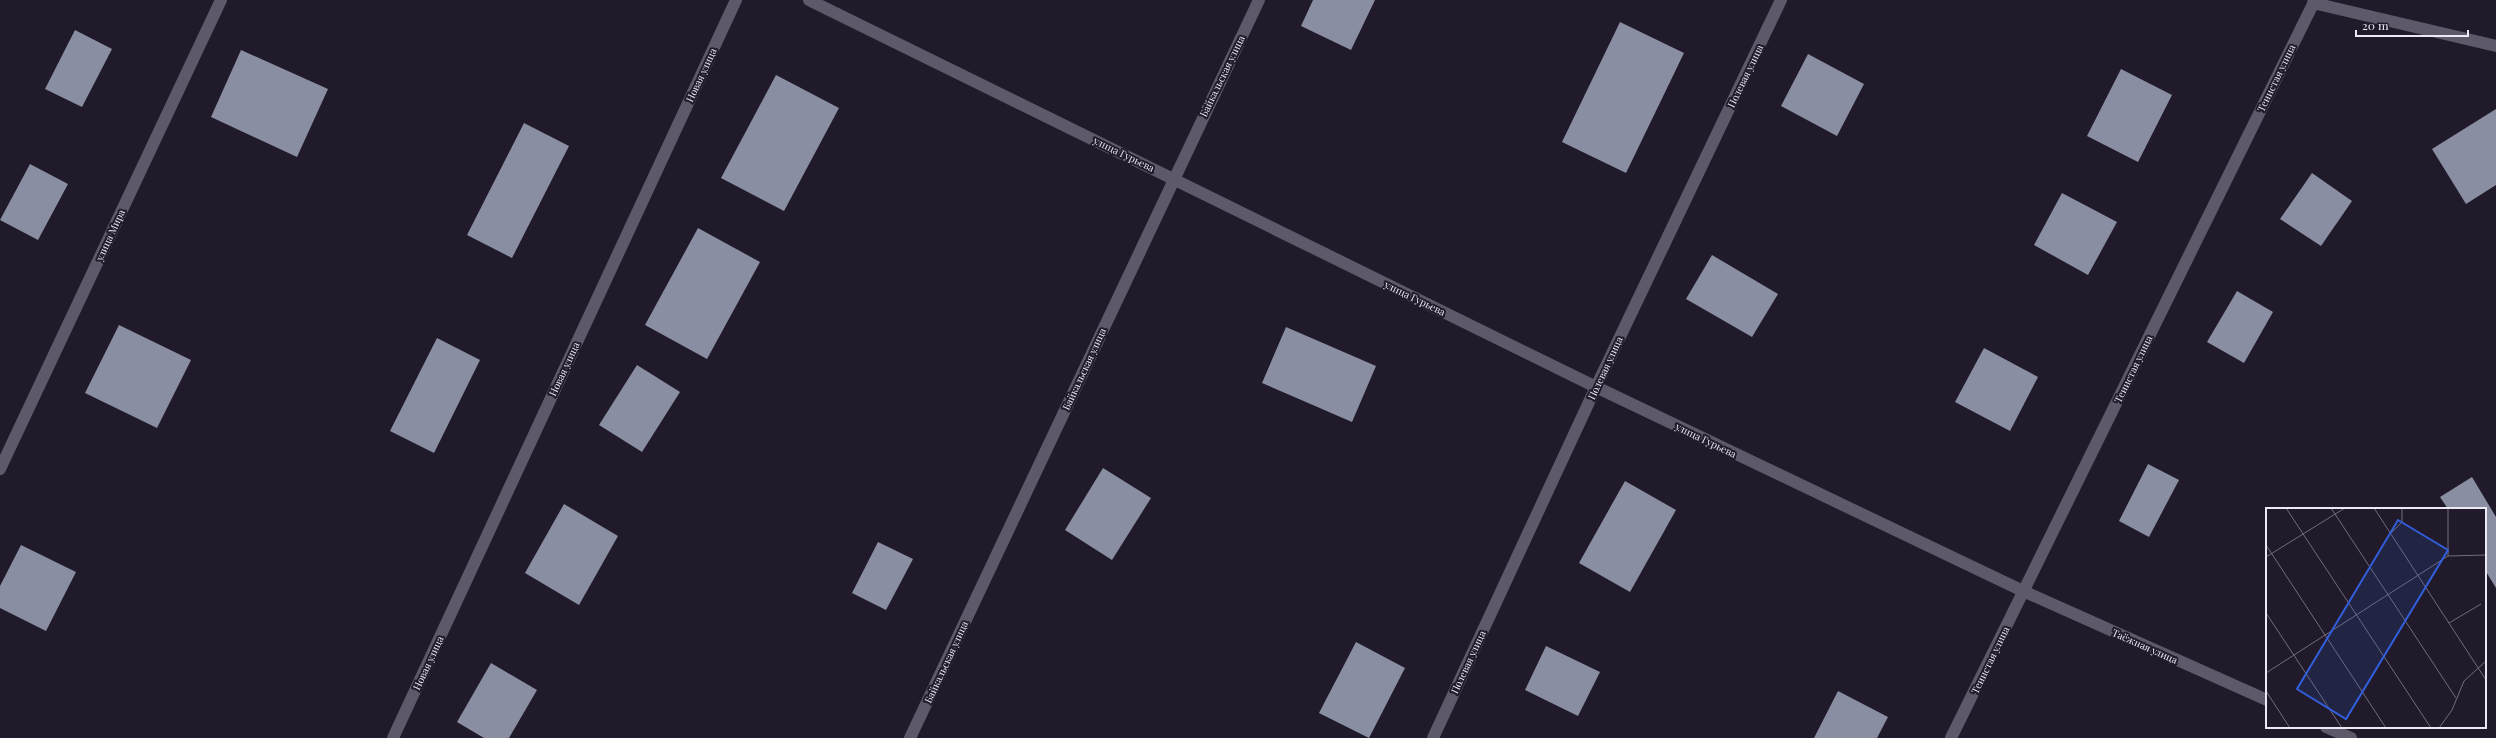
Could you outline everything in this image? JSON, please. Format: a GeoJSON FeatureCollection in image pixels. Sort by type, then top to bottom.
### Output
{"type":"FeatureCollection","features":[{"type":"Feature","properties":{"kind":"street","name":"улица Мира"},"geometry":{"type":"LineString","coordinates":[[0,469],[221,0]]}},
{"type":"Feature","properties":{"kind":"street","name":"Новая улица"},"geometry":{"type":"LineString","coordinates":[[393,738],[736,0]]}},
{"type":"Feature","properties":{"kind":"street","name":"улица Гурьева"},"geometry":{"type":"LineString","coordinates":[[809,0],[1596,387],[2023,591]]}},
{"type":"Feature","properties":{"kind":"street","name":"Байкальская улица"},"geometry":{"type":"LineString","coordinates":[[910,738],[1173,178],[1259,0]]}},
{"type":"Feature","properties":{"kind":"street","name":"Полевая улица"},"geometry":{"type":"LineString","coordinates":[[1432,738],[1596,387],[1781,0]]}},
{"type":"Feature","properties":{"kind":"street"},"geometry":{"type":"LineString","coordinates":[[2314,1],[2496,46]]}},
{"type":"Feature","properties":{"kind":"street","name":"Тенистая улица"},"geometry":{"type":"LineString","coordinates":[[1951,738],[2314,1]]}},
{"type":"Feature","properties":{"kind":"street","name":"Таёжная улица"},"geometry":{"type":"LineString","coordinates":[[2023,591],[2266,700]]}},
{"type":"Feature","properties":{"kind":"street"},"geometry":{"type":"LineString","coordinates":[[2328,728],[2351,738]]}},
{"type":"Feature","properties":{"kind":"building"},"geometry":{"type":"Polygon","coordinates":[[[1313,0],[1375,0],[1351,50],[1301,26],[1313,0]]]}},
{"type":"Feature","properties":{"kind":"building"},"geometry":{"type":"Polygon","coordinates":[[[1620,22],[1684,53],[1626,173],[1562,142],[1620,22]]]}},
{"type":"Feature","properties":{"kind":"building"},"geometry":{"type":"Polygon","coordinates":[[[75,30],[112,49],[82,107],[45,89],[75,30]]]}},
{"type":"Feature","properties":{"kind":"building"},"geometry":{"type":"Polygon","coordinates":[[[241,50],[328,89],[297,157],[211,117],[241,50]]]}},
{"type":"Feature","properties":{"kind":"building"},"geometry":{"type":"Polygon","coordinates":[[[1808,54],[1864,84],[1837,136],[1781,106],[1808,54]]]}},
{"type":"Feature","properties":{"kind":"building"},"geometry":{"type":"Polygon","coordinates":[[[2121,69],[2172,95],[2138,162],[2087,136],[2121,69]]]}},
{"type":"Feature","properties":{"kind":"building"},"geometry":{"type":"Polygon","coordinates":[[[776,75],[839,108],[784,211],[721,178],[776,75]]]}},
{"type":"Feature","properties":{"kind":"building"},"geometry":{"type":"Polygon","coordinates":[[[2496,109],[2496,185],[2466,204],[2432,149],[2496,109]]]}},
{"type":"Feature","properties":{"kind":"building"},"geometry":{"type":"Polygon","coordinates":[[[524,123],[569,146],[512,258],[467,235],[524,123]]]}},
{"type":"Feature","properties":{"kind":"building"},"geometry":{"type":"Polygon","coordinates":[[[30,164],[68,184],[38,240],[0,220],[30,164]]]}},
{"type":"Feature","properties":{"kind":"building"},"geometry":{"type":"Polygon","coordinates":[[[2312,173],[2352,201],[2321,246],[2280,219],[2312,173]]]}},
{"type":"Feature","properties":{"kind":"building"},"geometry":{"type":"Polygon","coordinates":[[[2062,193],[2117,222],[2088,275],[2034,245],[2062,193]]]}},
{"type":"Feature","properties":{"kind":"building"},"geometry":{"type":"Polygon","coordinates":[[[698,228],[760,262],[707,359],[645,325],[698,228]]]}},
{"type":"Feature","properties":{"kind":"building"},"geometry":{"type":"Polygon","coordinates":[[[1712,255],[1778,294],[1752,337],[1686,299],[1712,255]]]}},
{"type":"Feature","properties":{"kind":"building"},"geometry":{"type":"Polygon","coordinates":[[[2237,291],[2273,312],[2244,363],[2207,342],[2237,291]]]}},
{"type":"Feature","properties":{"kind":"building"},"geometry":{"type":"Polygon","coordinates":[[[119,325],[191,360],[157,428],[85,393],[119,325]]]}},
{"type":"Feature","properties":{"kind":"building"},"geometry":{"type":"Polygon","coordinates":[[[1286,327],[1376,366],[1352,422],[1262,383],[1286,327]]]}},
{"type":"Feature","properties":{"kind":"building"},"geometry":{"type":"Polygon","coordinates":[[[437,338],[480,360],[434,453],[390,431],[437,338]]]}},
{"type":"Feature","properties":{"kind":"building"},"geometry":{"type":"Polygon","coordinates":[[[1984,348],[2038,377],[2010,431],[1955,402],[1984,348]]]}},
{"type":"Feature","properties":{"kind":"building"},"geometry":{"type":"Polygon","coordinates":[[[637,365],[680,392],[642,452],[599,425],[637,365]]]}},
{"type":"Feature","properties":{"kind":"building"},"geometry":{"type":"Polygon","coordinates":[[[2148,464],[2179,480],[2149,537],[2119,521],[2148,464]]]}},
{"type":"Feature","properties":{"kind":"building"},"geometry":{"type":"Polygon","coordinates":[[[1103,468],[1151,498],[1112,560],[1065,530],[1103,468]]]}},
{"type":"Feature","properties":{"kind":"building"},"geometry":{"type":"Polygon","coordinates":[[[2472,477],[2496,517],[2496,588],[2486,572],[2486,508],[2447,508],[2440,497],[2472,477]]]}},
{"type":"Feature","properties":{"kind":"building"},"geometry":{"type":"Polygon","coordinates":[[[1625,481],[1676,510],[1630,592],[1579,563],[1625,481]]]}},
{"type":"Feature","properties":{"kind":"building"},"geometry":{"type":"Polygon","coordinates":[[[564,504],[618,536],[579,605],[525,573],[564,504]]]}},
{"type":"Feature","properties":{"kind":"building"},"geometry":{"type":"Polygon","coordinates":[[[878,542],[913,559],[886,610],[852,593],[878,542]]]}},
{"type":"Feature","properties":{"kind":"building"},"geometry":{"type":"Polygon","coordinates":[[[21,545],[76,572],[46,631],[0,608],[0,586],[21,545]]]}},
{"type":"Feature","properties":{"kind":"building"},"geometry":{"type":"Polygon","coordinates":[[[1356,642],[1405,668],[1369,738],[1319,713],[1356,642]]]}},
{"type":"Feature","properties":{"kind":"building"},"geometry":{"type":"Polygon","coordinates":[[[1546,646],[1600,672],[1578,716],[1525,690],[1546,646]]]}},
{"type":"Feature","properties":{"kind":"building"},"geometry":{"type":"Polygon","coordinates":[[[491,663],[537,690],[509,738],[484,738],[457,722],[491,663]]]}},
{"type":"Feature","properties":{"kind":"building"},"geometry":{"type":"Polygon","coordinates":[[[1838,691],[1888,717],[1877,738],[1814,738],[1838,691]]]}}]}
